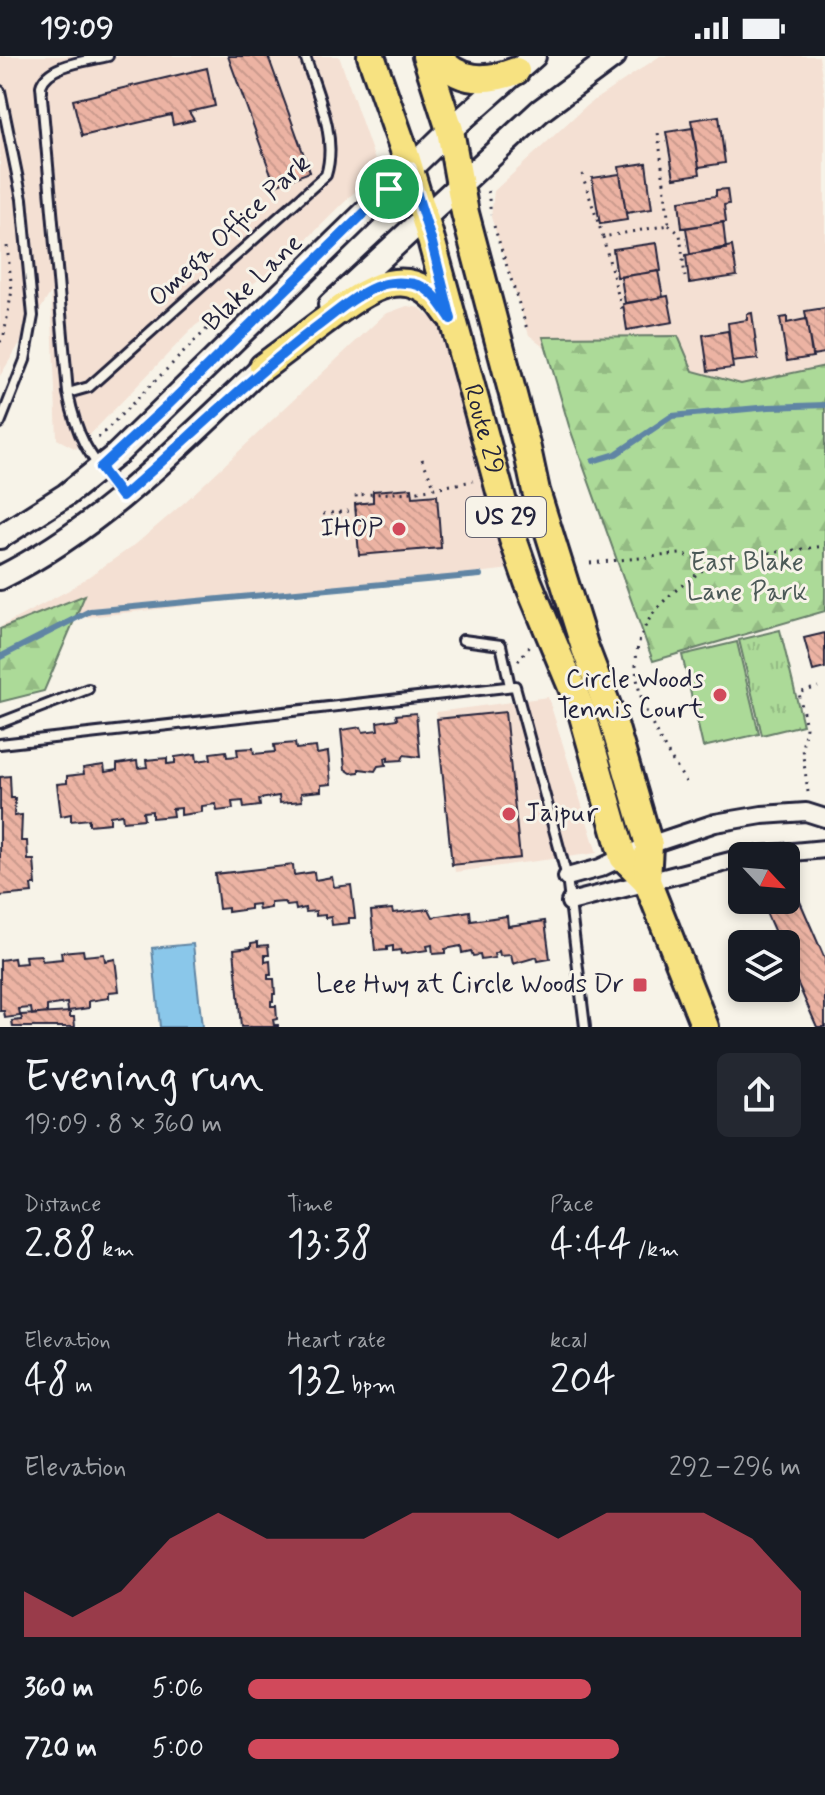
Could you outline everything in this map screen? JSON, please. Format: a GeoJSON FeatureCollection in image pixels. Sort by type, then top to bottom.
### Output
{"type":"FeatureCollection","features":[{"type":"Feature","properties":{"kind":"main road","name":"Route 29"},"geometry":{"type":"LineString","coordinates":[[371,56],[425,220],[513,539],[581,709],[623,857],[647,881],[705,1027]]}},
{"type":"Feature","properties":{"kind":"main road","name":"Route 29"},"geometry":{"type":"LineString","coordinates":[[426,56],[450,130],[460,186],[540,505],[585,648],[613,721],[649,845],[647,881]]}},
{"type":"Feature","properties":{"kind":"main road"},"geometry":{"type":"LineString","coordinates":[[437,56],[464,76],[482,80],[498,78],[525,63]]}},
{"type":"Feature","properties":{"kind":"main road"},"geometry":{"type":"LineString","coordinates":[[0,578],[61,543],[122,497],[229,402],[540,111],[614,56]]}},
{"type":"Feature","properties":{"kind":"main road","name":"Blake Lane"},"geometry":{"type":"LineString","coordinates":[[1,533],[66,495],[100,468],[409,169],[525,63]]}},
{"type":"Feature","properties":{"kind":"main road"},"geometry":{"type":"LineString","coordinates":[[263,367],[377,286],[408,282],[417,285],[438,298],[451,319]]}},
{"type":"Feature","properties":{"kind":"street"},"geometry":{"type":"LineString","coordinates":[[567,877],[600,868],[649,845],[715,823],[806,812],[825,818]]}},
{"type":"Feature","properties":{"kind":"street"},"geometry":{"type":"LineString","coordinates":[[800,851],[825,849]]}},
{"type":"Feature","properties":{"kind":"street"},"geometry":{"type":"LineString","coordinates":[[570,902],[728,861]]}},
{"type":"Feature","properties":{"kind":"lane"},"geometry":{"type":"LineString","coordinates":[[108,56],[52,71],[43,78],[41,86],[68,393],[79,437],[122,497]]}},
{"type":"Feature","properties":{"kind":"lane","name":"Omega Office Park"},"geometry":{"type":"LineString","coordinates":[[68,393],[89,387],[326,175],[331,160],[330,136],[305,56]]}},
{"type":"Feature","properties":{"kind":"lane"},"geometry":{"type":"LineString","coordinates":[[0,91],[22,199],[33,316],[25,360],[0,423]]}},
{"type":"Feature","properties":{"kind":"lane"},"geometry":{"type":"LineString","coordinates":[[463,640],[501,645],[510,686]]}},
{"type":"Feature","properties":{"kind":"lane"},"geometry":{"type":"LineString","coordinates":[[0,744],[515,686],[567,877],[585,1027]]}},
{"type":"Feature","properties":{"kind":"lane"},"geometry":{"type":"LineString","coordinates":[[0,723],[88,689]]}},
{"type":"Feature","properties":{"kind":"path"},"geometry":{"type":"LineString","coordinates":[[658,132],[669,225],[680,234],[685,277]]}},
{"type":"Feature","properties":{"kind":"path"},"geometry":{"type":"LineString","coordinates":[[582,174],[622,310]]}},
{"type":"Feature","properties":{"kind":"path"},"geometry":{"type":"LineString","coordinates":[[488,191],[491,217],[527,329]]}},
{"type":"Feature","properties":{"kind":"path"},"geometry":{"type":"LineString","coordinates":[[603,237],[669,225]]}},
{"type":"Feature","properties":{"kind":"path"},"geometry":{"type":"LineString","coordinates":[[0,342],[12,290],[7,246]]}},
{"type":"Feature","properties":{"kind":"path"},"geometry":{"type":"LineString","coordinates":[[422,459],[435,488]]}},
{"type":"Feature","properties":{"kind":"path"},"geometry":{"type":"LineString","coordinates":[[323,514],[358,510],[356,495],[435,488],[477,480]]}},
{"type":"Feature","properties":{"kind":"path"},"geometry":{"type":"LineString","coordinates":[[686,782],[652,722],[636,682],[634,669],[639,640],[652,617],[669,596],[727,558],[825,546]]}},
{"type":"Feature","properties":{"kind":"path"},"geometry":{"type":"LineString","coordinates":[[590,563],[680,554],[715,564]]}},
{"type":"Feature","properties":{"kind":"path"},"geometry":{"type":"LineString","coordinates":[[519,661],[538,636]]}},
{"type":"Feature","properties":{"kind":"path"},"geometry":{"type":"LineString","coordinates":[[808,792],[802,749],[806,727],[799,693],[818,687]]}},
{"type":"Feature","properties":{"kind":"shaded area"},"geometry":{"type":"Polygon","coordinates":[[[0,56],[339,56],[378,169],[287,259],[195,326],[76,449],[57,439],[51,292],[0,376],[0,56]]]}},
{"type":"Feature","properties":{"kind":"shaded area"},"geometry":{"type":"Polygon","coordinates":[[[660,56],[819,56],[825,96],[825,366],[741,384],[612,398],[529,335],[491,217],[494,191],[587,105],[660,56]]]}},
{"type":"Feature","properties":{"kind":"shaded area"},"geometry":{"type":"Polygon","coordinates":[[[407,306],[420,308],[438,324],[511,569],[0,627],[69,590],[136,544],[385,314],[407,306]]]}},
{"type":"Feature","properties":{"kind":"shaded area"},"geometry":{"type":"Polygon","coordinates":[[[548,697],[597,853],[455,872],[436,712],[548,697]]]}},
{"type":"Feature","properties":{"kind":"green space","name":"East Blake Lane Park"},"geometry":{"type":"Polygon","coordinates":[[[678,336],[693,371],[741,384],[825,366],[825,611],[653,661],[569,426],[543,337],[678,336]]]}},
{"type":"Feature","properties":{"kind":"green space"},"geometry":{"type":"Polygon","coordinates":[[[85,595],[44,691],[0,702],[0,629],[85,595]]]}},
{"type":"Feature","properties":{"kind":"green space"},"geometry":{"type":"Polygon","coordinates":[[[780,630],[803,725],[762,735],[739,640],[780,630]]]}},
{"type":"Feature","properties":{"kind":"green space","name":"Circle Woods Tennis Court"},"geometry":{"type":"Polygon","coordinates":[[[737,642],[759,734],[703,747],[682,655],[737,642]]]}},
{"type":"Feature","properties":{"kind":"water"},"geometry":{"type":"Polygon","coordinates":[[[193,944],[202,1027],[160,1027],[152,948],[193,944]]]}},
{"type":"Feature","properties":{"kind":"building"},"geometry":{"type":"Polygon","coordinates":[[[228,56],[268,56],[310,172],[275,185],[228,56]]]}},
{"type":"Feature","properties":{"kind":"building"},"geometry":{"type":"Polygon","coordinates":[[[207,68],[215,106],[189,112],[194,120],[173,125],[171,115],[82,136],[73,100],[207,68]]]}},
{"type":"Feature","properties":{"kind":"building"},"geometry":{"type":"Polygon","coordinates":[[[719,116],[725,163],[699,167],[691,120],[719,116]]]}},
{"type":"Feature","properties":{"kind":"building"},"geometry":{"type":"Polygon","coordinates":[[[693,128],[700,174],[674,178],[666,132],[693,128]]]}},
{"type":"Feature","properties":{"kind":"building"},"geometry":{"type":"Polygon","coordinates":[[[646,163],[652,209],[626,213],[619,167],[646,163]]]}},
{"type":"Feature","properties":{"kind":"building"},"geometry":{"type":"Polygon","coordinates":[[[620,174],[627,220],[600,224],[592,178],[620,174]]]}},
{"type":"Feature","properties":{"kind":"building"},"geometry":{"type":"Polygon","coordinates":[[[727,189],[729,204],[724,205],[726,222],[682,228],[679,201],[716,196],[716,190],[727,189]]]}},
{"type":"Feature","properties":{"kind":"building"},"geometry":{"type":"Polygon","coordinates":[[[723,222],[726,249],[690,254],[686,228],[723,222]]]}},
{"type":"Feature","properties":{"kind":"building"},"geometry":{"type":"Polygon","coordinates":[[[657,243],[661,271],[617,277],[613,249],[657,243]]]}},
{"type":"Feature","properties":{"kind":"building"},"geometry":{"type":"Polygon","coordinates":[[[732,246],[737,276],[689,283],[686,255],[732,246]]]}},
{"type":"Feature","properties":{"kind":"building"},"geometry":{"type":"Polygon","coordinates":[[[658,271],[663,297],[625,303],[621,277],[658,271]]]}},
{"type":"Feature","properties":{"kind":"building"},"geometry":{"type":"Polygon","coordinates":[[[668,296],[673,322],[627,330],[623,304],[668,296]]]}},
{"type":"Feature","properties":{"kind":"building"},"geometry":{"type":"Polygon","coordinates":[[[825,308],[825,353],[812,355],[805,311],[825,308]]]}},
{"type":"Feature","properties":{"kind":"building"},"geometry":{"type":"Polygon","coordinates":[[[752,313],[758,359],[732,362],[728,323],[747,320],[747,314],[752,313]]]}},
{"type":"Feature","properties":{"kind":"building"},"geometry":{"type":"Polygon","coordinates":[[[787,317],[787,323],[806,319],[813,357],[787,361],[780,318],[787,317]]]}},
{"type":"Feature","properties":{"kind":"building"},"geometry":{"type":"Polygon","coordinates":[[[728,331],[733,368],[708,371],[703,335],[728,331]]]}},
{"type":"Feature","properties":{"kind":"building","name":"IHOP"},"geometry":{"type":"Polygon","coordinates":[[[412,488],[413,497],[437,495],[441,548],[359,555],[355,504],[373,502],[373,491],[412,488]]]}},
{"type":"Feature","properties":{"kind":"building"},"geometry":{"type":"Polygon","coordinates":[[[825,633],[825,668],[813,671],[804,638],[825,633]]]}},
{"type":"Feature","properties":{"kind":"building"},"geometry":{"type":"Polygon","coordinates":[[[505,712],[520,858],[452,865],[437,719],[505,712]]]}},
{"type":"Feature","properties":{"kind":"building"},"geometry":{"type":"Polygon","coordinates":[[[416,713],[420,757],[404,755],[402,760],[388,761],[388,757],[385,758],[386,765],[378,766],[375,771],[359,769],[359,772],[351,773],[345,769],[341,730],[361,727],[363,732],[378,730],[377,722],[397,719],[396,715],[416,713]]]}},
{"type":"Feature","properties":{"kind":"building"},"geometry":{"type":"Polygon","coordinates":[[[295,743],[296,749],[316,747],[317,754],[328,752],[331,784],[321,785],[321,791],[301,793],[302,801],[280,803],[279,796],[259,799],[260,806],[244,808],[243,801],[232,802],[233,809],[217,811],[216,804],[202,806],[202,812],[181,815],[181,808],[172,809],[173,816],[152,818],[152,811],[143,812],[144,819],[123,821],[122,814],[110,816],[110,823],[89,825],[89,819],[71,821],[71,814],[61,816],[57,784],[67,783],[67,776],[84,774],[83,768],[104,765],[105,772],[117,770],[117,764],[137,761],[138,768],[147,767],[146,760],[167,758],[167,764],[175,763],[175,757],[196,754],[197,761],[211,759],[210,753],[226,751],[227,757],[238,756],[237,749],[253,748],[254,754],[275,752],[274,745],[295,743]]]}},
{"type":"Feature","properties":{"kind":"building"},"geometry":{"type":"Polygon","coordinates":[[[10,776],[11,798],[15,798],[14,816],[22,815],[21,841],[27,841],[28,860],[34,860],[36,885],[31,885],[32,893],[0,896],[0,777],[10,776]]]}},
{"type":"Feature","properties":{"kind":"building"},"geometry":{"type":"Polygon","coordinates":[[[293,865],[294,875],[314,872],[315,880],[332,877],[334,887],[351,885],[355,918],[349,918],[349,923],[332,925],[331,917],[316,916],[316,911],[306,912],[305,908],[296,910],[295,905],[287,906],[284,902],[271,903],[271,908],[259,910],[258,904],[250,905],[250,909],[228,912],[228,908],[219,909],[215,874],[293,865]]]}},
{"type":"Feature","properties":{"kind":"building"},"geometry":{"type":"Polygon","coordinates":[[[800,902],[825,959],[825,1027],[817,1027],[800,989],[800,930],[774,930],[767,914],[800,914],[800,902]]]}},
{"type":"Feature","properties":{"kind":"building"},"geometry":{"type":"Polygon","coordinates":[[[392,909],[393,913],[429,909],[433,917],[470,911],[471,921],[507,916],[508,926],[545,921],[550,959],[538,961],[537,957],[513,964],[511,955],[500,956],[499,951],[494,954],[495,958],[481,960],[480,955],[473,956],[471,951],[462,953],[461,946],[433,954],[432,945],[427,946],[428,950],[401,954],[400,950],[393,951],[393,946],[375,951],[371,911],[392,909]]]}},
{"type":"Feature","properties":{"kind":"building"},"geometry":{"type":"Polygon","coordinates":[[[258,942],[258,946],[268,945],[269,955],[265,955],[265,962],[270,961],[271,975],[268,979],[274,979],[275,994],[271,1006],[276,1006],[277,1019],[273,1020],[278,1027],[241,1027],[234,949],[251,947],[251,943],[258,942]]]}},
{"type":"Feature","properties":{"kind":"building"},"geometry":{"type":"Polygon","coordinates":[[[83,950],[84,956],[104,954],[105,961],[115,959],[119,991],[109,992],[109,998],[89,1001],[89,1008],[68,1011],[67,1003],[47,1006],[47,1013],[32,1015],[31,1008],[19,1009],[20,1016],[5,1018],[4,1011],[0,1011],[0,960],[14,958],[15,964],[26,963],[25,956],[41,955],[42,961],[62,959],[61,952],[83,950]]]}},
{"type":"Feature","properties":{"kind":"building"},"geometry":{"type":"Polygon","coordinates":[[[70,1012],[75,1027],[13,1027],[12,1021],[22,1020],[21,1015],[70,1012]]]}},
{"type":"Feature","properties":{"kind":"waterway"},"geometry":{"type":"LineString","coordinates":[[593,461],[616,454],[672,416],[825,405]]}},
{"type":"Feature","properties":{"kind":"waterway"},"geometry":{"type":"LineString","coordinates":[[0,657],[90,611],[480,575]]}},
{"type":"Feature","properties":{"kind":"place","name":"IHOP"},"geometry":{"type":"Point","coordinates":[399,529]}},
{"type":"Feature","properties":{"kind":"place","name":"Circle Woods Tennis Court"},"geometry":{"type":"Point","coordinates":[720,695]}},
{"type":"Feature","properties":{"kind":"place","name":"Jaipur"},"geometry":{"type":"Point","coordinates":[509,814]}},
{"type":"Feature","properties":{"kind":"place","name":"Lee Hwy at Circle Woods Dr"},"geometry":{"type":"Point","coordinates":[640,985]}},
{"type":"Feature","properties":{"kind":"route"},"geometry":{"type":"LineString","coordinates":[[409,169],[451,319],[438,298],[427,289],[408,282],[377,286],[263,367],[229,402],[122,497],[100,468],[389,189],[409,169]]}}]}
